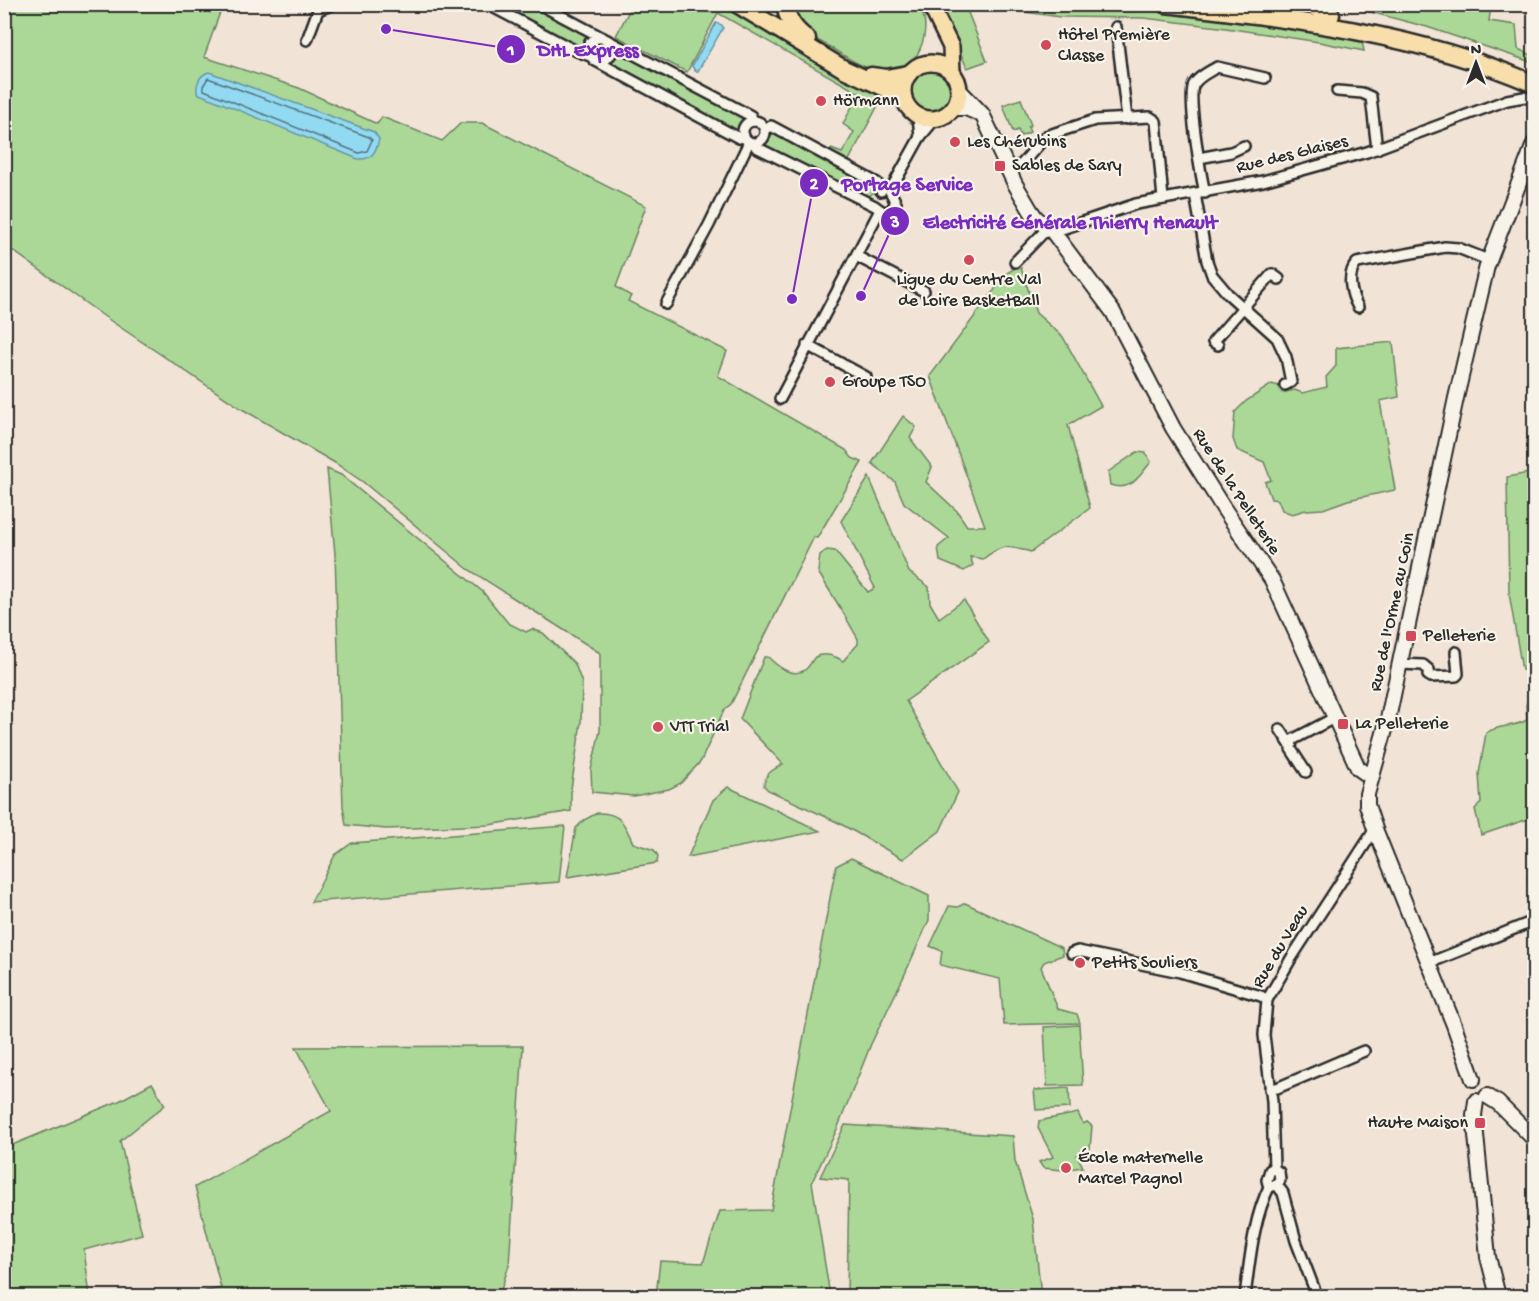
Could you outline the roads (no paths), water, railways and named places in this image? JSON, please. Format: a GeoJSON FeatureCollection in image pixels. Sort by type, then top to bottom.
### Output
{"type":"FeatureCollection","features":[{"type":"Feature","properties":{"kind":"highway"},"geometry":{"type":"LineString","coordinates":[[737,4],[856,76],[903,96]]}},
{"type":"Feature","properties":{"kind":"highway"},"geometry":{"type":"LineString","coordinates":[[785,4],[795,29],[818,47],[847,64],[878,77],[908,75]]}},
{"type":"Feature","properties":{"kind":"highway"},"geometry":{"type":"LineString","coordinates":[[1165,4],[1343,27],[1454,54],[1534,84]]}},
{"type":"Feature","properties":{"kind":"highway"},"geometry":{"type":"LineString","coordinates":[[1254,4],[1331,15],[1458,44],[1534,73]]}},
{"type":"Feature","properties":{"kind":"highway"},"geometry":{"type":"LineString","coordinates":[[1308,4],[1331,15]]}},
{"type":"Feature","properties":{"kind":"main road"},"geometry":{"type":"LineString","coordinates":[[930,4],[953,53],[952,73],[959,90],[954,108],[949,113],[935,119],[918,116],[911,111],[903,96],[908,75],[921,65],[936,63],[952,73]]}},
{"type":"Feature","properties":{"kind":"main road"},"geometry":{"type":"LineString","coordinates":[[936,63],[945,53],[948,39]]}},
{"type":"Feature","properties":{"kind":"main road","name":"Rue de la Pelleterie"},"geometry":{"type":"LineString","coordinates":[[959,90],[981,114],[1009,170],[1027,219],[1050,233],[1113,312],[1173,428],[1272,580],[1358,768],[1371,777]]}},
{"type":"Feature","properties":{"kind":"main road"},"geometry":{"type":"LineString","coordinates":[[954,108],[969,109],[981,114]]}},
{"type":"Feature","properties":{"kind":"main road","name":"Rue de l'Orme au Coin"},"geometry":{"type":"LineString","coordinates":[[1482,1099],[1472,1098],[1469,1085],[1473,1079],[1366,801],[1388,719],[1456,398],[1488,260],[1534,144]]}},
{"type":"Feature","properties":{"kind":"main road"},"geometry":{"type":"LineString","coordinates":[[1498,1296],[1488,1257],[1474,1116],[1482,1099],[1498,1103],[1534,1139]]}},
{"type":"Feature","properties":{"kind":"street"},"geometry":{"type":"LineString","coordinates":[[307,40],[314,9],[334,4]]}},
{"type":"Feature","properties":{"kind":"street"},"geometry":{"type":"LineString","coordinates":[[487,4],[739,138],[750,140],[764,138],[765,130],[760,123],[753,121],[746,125],[750,140],[756,147],[878,208],[890,211],[895,206],[895,198],[877,183],[771,126],[765,130]]}},
{"type":"Feature","properties":{"kind":"street"},"geometry":{"type":"LineString","coordinates":[[540,4],[751,116],[753,121]]}},
{"type":"Feature","properties":{"kind":"street"},"geometry":{"type":"LineString","coordinates":[[1116,27],[1127,119]]}},
{"type":"Feature","properties":{"kind":"street"},"geometry":{"type":"LineString","coordinates":[[597,38],[605,39],[612,48],[611,54],[605,60],[592,58],[588,49],[589,43],[597,38]]}},
{"type":"Feature","properties":{"kind":"street"},"geometry":{"type":"LineString","coordinates":[[1265,78],[1217,67],[1197,80],[1192,86],[1191,94],[1209,268],[1217,282],[1277,338],[1283,347],[1291,382],[1286,385]]}},
{"type":"Feature","properties":{"kind":"street"},"geometry":{"type":"LineString","coordinates":[[1337,91],[1362,93],[1371,97],[1377,149]]}},
{"type":"Feature","properties":{"kind":"street","name":"Rue des Glaises"},"geometry":{"type":"LineString","coordinates":[[1050,233],[1136,204],[1263,181],[1377,149],[1507,100],[1524,97],[1534,100]]}},
{"type":"Feature","properties":{"kind":"street"},"geometry":{"type":"LineString","coordinates":[[918,116],[920,137]]}},
{"type":"Feature","properties":{"kind":"street"},"geometry":{"type":"LineString","coordinates":[[1009,170],[1022,164],[1046,136],[1095,120],[1150,117],[1156,121],[1163,199]]}},
{"type":"Feature","properties":{"kind":"street"},"geometry":{"type":"LineString","coordinates":[[780,399],[856,256],[878,208],[875,196],[885,191],[920,137],[935,119]]}},
{"type":"Feature","properties":{"kind":"street"},"geometry":{"type":"LineString","coordinates":[[666,304],[750,140]]}},
{"type":"Feature","properties":{"kind":"street"},"geometry":{"type":"LineString","coordinates":[[1199,158],[1231,152],[1244,146]]}},
{"type":"Feature","properties":{"kind":"street"},"geometry":{"type":"LineString","coordinates":[[1015,262],[1050,233]]}},
{"type":"Feature","properties":{"kind":"street"},"geometry":{"type":"LineString","coordinates":[[1358,307],[1354,300],[1350,278],[1353,267],[1357,263],[1445,247],[1458,248],[1488,260]]}},
{"type":"Feature","properties":{"kind":"street"},"geometry":{"type":"LineString","coordinates":[[856,256],[924,291]]}},
{"type":"Feature","properties":{"kind":"street"},"geometry":{"type":"LineString","coordinates":[[1218,345],[1213,342],[1272,274],[1279,279]]}},
{"type":"Feature","properties":{"kind":"street"},"geometry":{"type":"LineString","coordinates":[[807,345],[866,376]]}},
{"type":"Feature","properties":{"kind":"street"},"geometry":{"type":"LineString","coordinates":[[1400,664],[1423,664],[1429,670],[1428,675],[1431,677],[1456,676],[1458,674],[1456,652]]}},
{"type":"Feature","properties":{"kind":"street"},"geometry":{"type":"LineString","coordinates":[[1291,746],[1295,738],[1336,717]]}},
{"type":"Feature","properties":{"kind":"street"},"geometry":{"type":"LineString","coordinates":[[1280,729],[1306,772]]}},
{"type":"Feature","properties":{"kind":"street","name":"Rue du Veau"},"geometry":{"type":"LineString","coordinates":[[1245,1296],[1255,1231],[1264,1197],[1274,1185],[1267,1180],[1268,1173],[1274,1169],[1270,1089],[1264,1035],[1267,1000],[1292,957],[1375,829]]}},
{"type":"Feature","properties":{"kind":"street"},"geometry":{"type":"LineString","coordinates":[[1534,878],[1534,884]]}},
{"type":"Feature","properties":{"kind":"street"},"geometry":{"type":"LineString","coordinates":[[1429,963],[1534,921]]}},
{"type":"Feature","properties":{"kind":"street"},"geometry":{"type":"LineString","coordinates":[[1072,953],[1078,951],[1180,972],[1261,996],[1267,1000]]}},
{"type":"Feature","properties":{"kind":"street"},"geometry":{"type":"LineString","coordinates":[[1270,1089],[1364,1051]]}},
{"type":"Feature","properties":{"kind":"street"},"geometry":{"type":"LineString","coordinates":[[1274,1185],[1283,1193],[1296,1241],[1317,1296]]}},
{"type":"Feature","properties":{"kind":"water"},"geometry":{"type":"Polygon","coordinates":[[[716,23],[722,25],[723,28],[698,71],[695,71],[692,66],[716,23]]]}},
{"type":"Feature","properties":{"kind":"water"},"geometry":{"type":"Polygon","coordinates":[[[209,72],[374,132],[379,139],[376,148],[370,157],[358,159],[197,93],[199,80],[209,72]]]}},
{"type":"Feature","properties":{"kind":"place","name":"DHL Express"},"geometry":{"type":"Point","coordinates":[386,29]}},
{"type":"Feature","properties":{"kind":"place","name":"Hôtel Première Classe"},"geometry":{"type":"Point","coordinates":[1046,45]}},
{"type":"Feature","properties":{"kind":"place","name":"Hörmann"},"geometry":{"type":"Point","coordinates":[821,101]}},
{"type":"Feature","properties":{"kind":"place","name":"Les Chérubins"},"geometry":{"type":"Point","coordinates":[955,142]}},
{"type":"Feature","properties":{"kind":"place","name":"Sables de Sary"},"geometry":{"type":"Point","coordinates":[1000,166]}},
{"type":"Feature","properties":{"kind":"place","name":"Ligue du Centre Val de Loire BasketBall"},"geometry":{"type":"Point","coordinates":[969,260]}},
{"type":"Feature","properties":{"kind":"place","name":"Electricité Générale Thierry Henault"},"geometry":{"type":"Point","coordinates":[861,296]}},
{"type":"Feature","properties":{"kind":"place","name":"Portage Service"},"geometry":{"type":"Point","coordinates":[792,299]}},
{"type":"Feature","properties":{"kind":"place","name":"Groupe TSO"},"geometry":{"type":"Point","coordinates":[830,382]}},
{"type":"Feature","properties":{"kind":"place","name":"Pelleterie"},"geometry":{"type":"Point","coordinates":[1411,636]}},
{"type":"Feature","properties":{"kind":"place","name":"La Pelleterie"},"geometry":{"type":"Point","coordinates":[1343,724]}},
{"type":"Feature","properties":{"kind":"place","name":"VTT Trial"},"geometry":{"type":"Point","coordinates":[658,727]}},
{"type":"Feature","properties":{"kind":"place","name":"Petits Souliers"},"geometry":{"type":"Point","coordinates":[1080,963]}},
{"type":"Feature","properties":{"kind":"place","name":"Haute Maison"},"geometry":{"type":"Point","coordinates":[1480,1123]}},
{"type":"Feature","properties":{"kind":"place","name":"École maternelle Marcel Pagnol"},"geometry":{"type":"Point","coordinates":[1066,1168]}}]}
